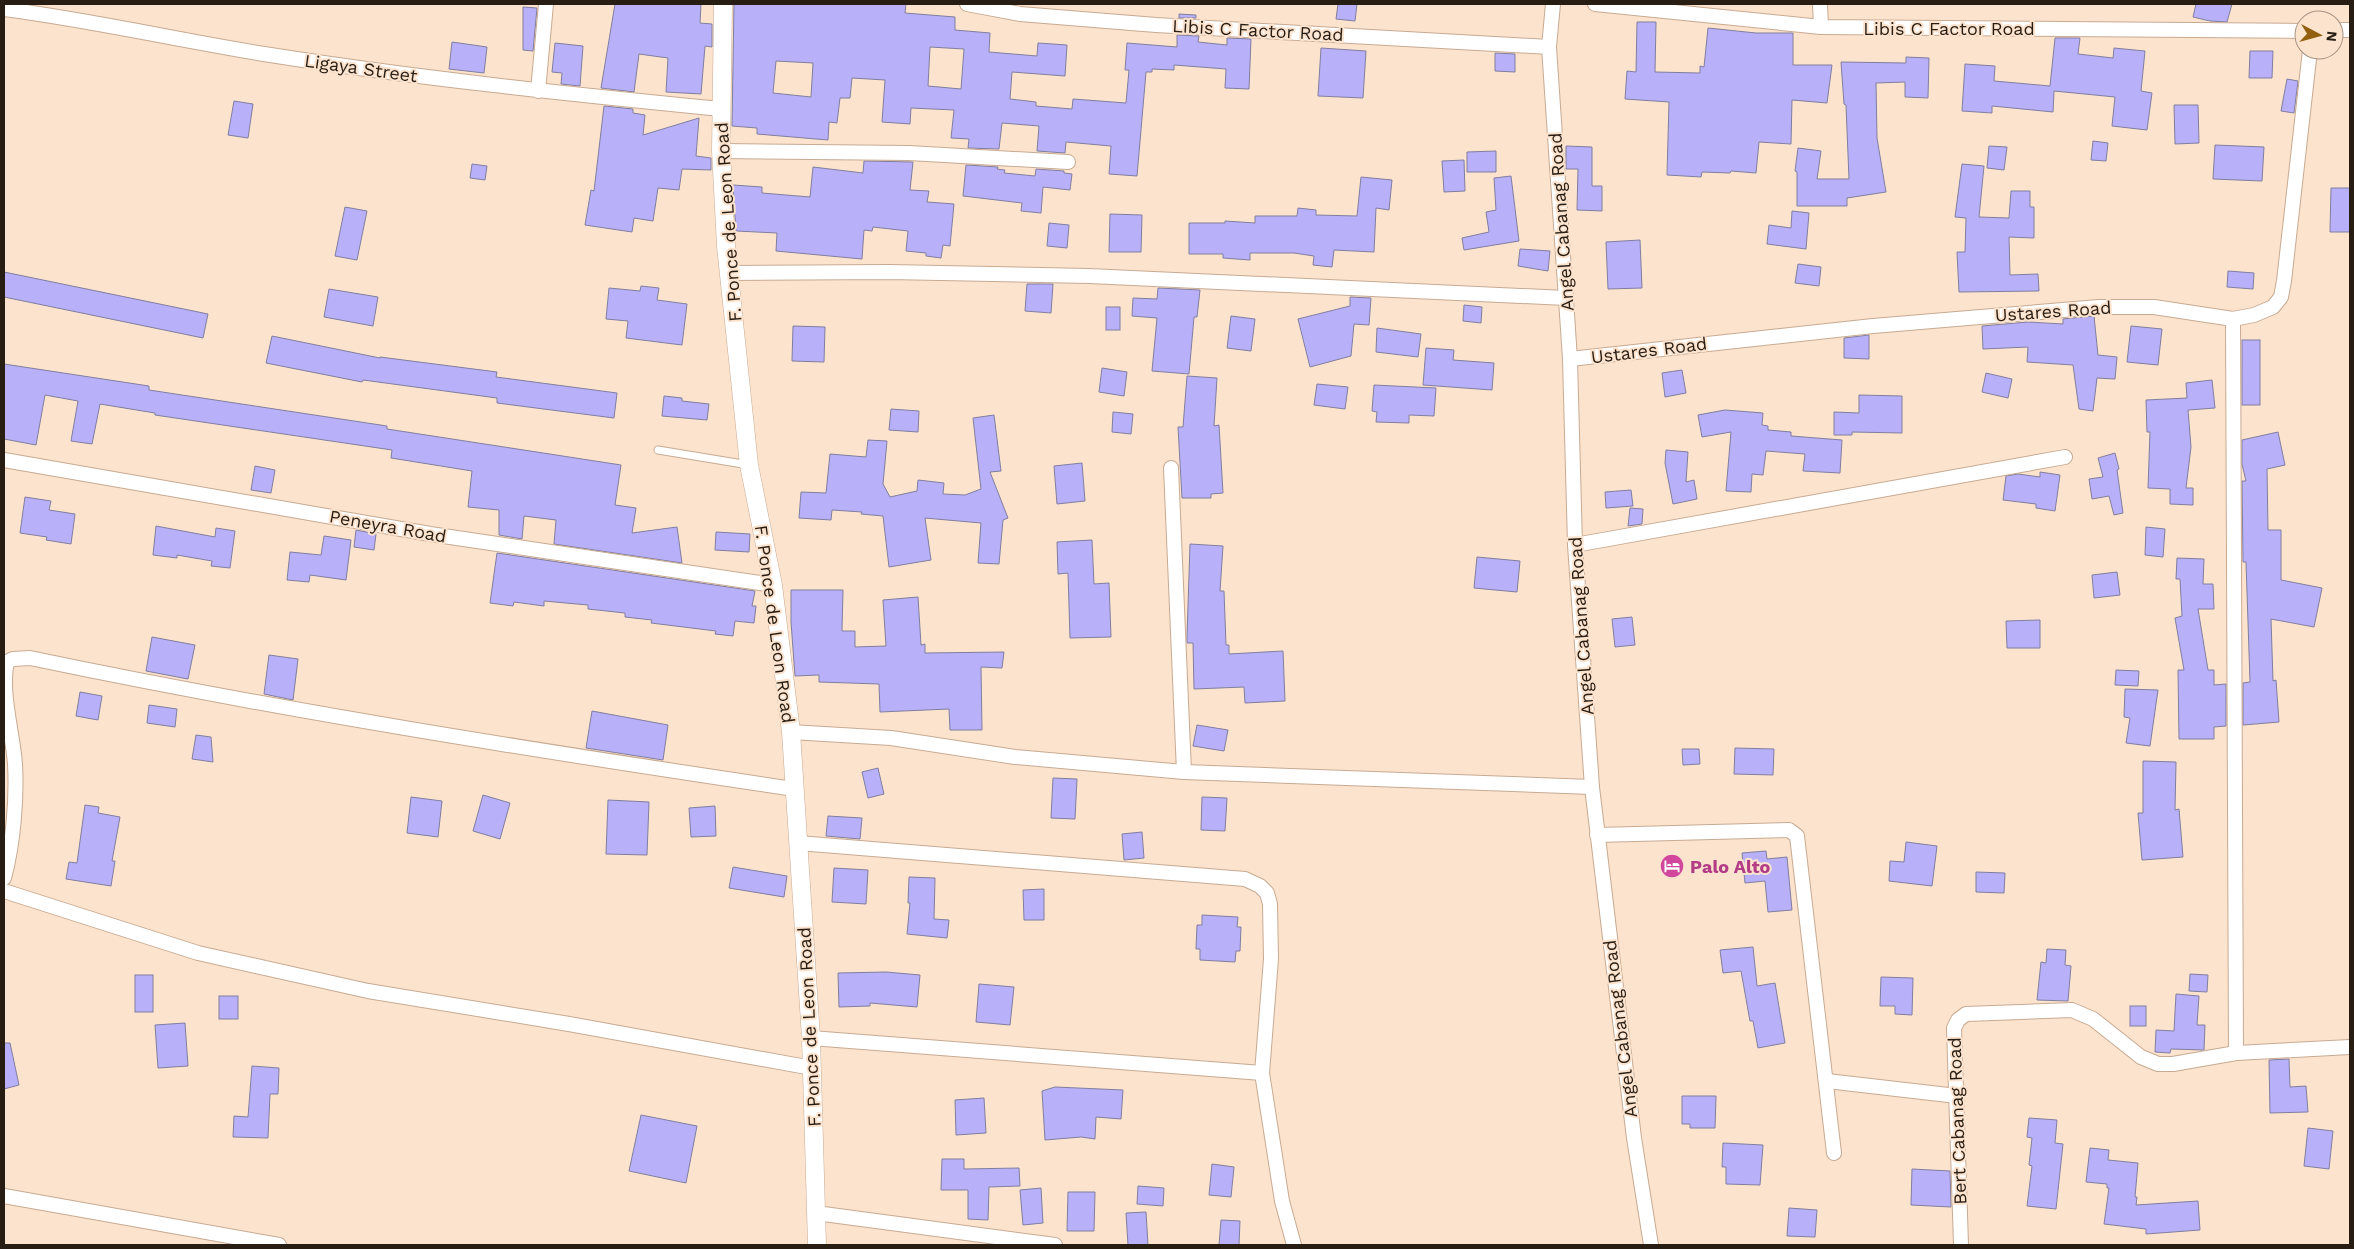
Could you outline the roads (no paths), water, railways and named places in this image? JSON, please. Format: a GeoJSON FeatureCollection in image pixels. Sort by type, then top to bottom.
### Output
{"type":"FeatureCollection","features":[{"type":"Feature","properties":{"kind":"street"},"geometry":{"type":"LineString","coordinates":[[538,91],[546,4]]}},
{"type":"Feature","properties":{"kind":"street","name":"F. Ponce de Leon Road"},"geometry":{"type":"LineString","coordinates":[[723,4],[721,151],[729,273],[750,465],[774,585],[791,732],[811,1038],[817,1245]]}},
{"type":"Feature","properties":{"kind":"street","name":"Libis C Factor Road"},"geometry":{"type":"LineString","coordinates":[[967,4],[1020,14],[1156,25],[1550,47]]}},
{"type":"Feature","properties":{"kind":"street","name":"Angel Cabanag Road"},"geometry":{"type":"LineString","coordinates":[[1553,4],[1550,47],[1570,359],[1575,545],[1592,787],[1634,1138],[1651,1245]]}},
{"type":"Feature","properties":{"kind":"street","name":"Libis C Factor Road"},"geometry":{"type":"LineString","coordinates":[[1596,4],[1821,27],[2294,30]]}},
{"type":"Feature","properties":{"kind":"street"},"geometry":{"type":"LineString","coordinates":[[1820,4],[1821,27]]}},
{"type":"Feature","properties":{"kind":"street","name":"Ligaya Street"},"geometry":{"type":"LineString","coordinates":[[7,7],[264,54],[538,91],[721,109]]}},
{"type":"Feature","properties":{"kind":"street","name":"Ustares Road"},"geometry":{"type":"LineString","coordinates":[[1570,359],[1873,326],[2099,307],[2154,307],[2233,319],[2254,315],[2273,307],[2281,297],[2290,244],[2309,60]]}},
{"type":"Feature","properties":{"kind":"street"},"geometry":{"type":"LineString","coordinates":[[721,151],[909,153],[1068,162]]}},
{"type":"Feature","properties":{"kind":"street"},"geometry":{"type":"LineString","coordinates":[[729,273],[889,272],[1089,276],[1566,298]]}},
{"type":"Feature","properties":{"kind":"street"},"geometry":{"type":"LineString","coordinates":[[2233,319],[2236,1053]]}},
{"type":"Feature","properties":{"kind":"street"},"geometry":{"type":"LineString","coordinates":[[1575,545],[2065,457]]}},
{"type":"Feature","properties":{"kind":"street","name":"Peneyra Road"},"geometry":{"type":"LineString","coordinates":[[4,460],[430,534],[774,585]]}},
{"type":"Feature","properties":{"kind":"street"},"geometry":{"type":"LineString","coordinates":[[1171,468],[1184,772]]}},
{"type":"Feature","properties":{"kind":"street"},"geometry":{"type":"LineString","coordinates":[[4,878],[9,860],[15,762],[6,714],[4,669],[7,662],[13,659],[30,658],[148,683],[510,747],[794,789]]}},
{"type":"Feature","properties":{"kind":"street"},"geometry":{"type":"LineString","coordinates":[[791,732],[891,738],[1015,757],[1184,772],[1592,787]]}},
{"type":"Feature","properties":{"kind":"street"},"geometry":{"type":"LineString","coordinates":[[1597,835],[1789,830],[1796,836],[1827,1082],[1834,1153]]}},
{"type":"Feature","properties":{"kind":"street"},"geometry":{"type":"LineString","coordinates":[[798,842],[1245,879],[1260,886],[1267,893],[1270,904],[1271,959],[1262,1073],[1282,1202],[1294,1245]]}},
{"type":"Feature","properties":{"kind":"street"},"geometry":{"type":"LineString","coordinates":[[4,891],[198,953],[368,991],[569,1024],[812,1068]]}},
{"type":"Feature","properties":{"kind":"street","name":"Bert Cabanag Road"},"geometry":{"type":"LineString","coordinates":[[1961,1245],[1954,1028],[1958,1020],[1966,1014],[2072,1010],[2093,1018],[2141,1056],[2158,1064],[2173,1064],[2236,1053],[2350,1047]]}},
{"type":"Feature","properties":{"kind":"street"},"geometry":{"type":"LineString","coordinates":[[811,1038],[1262,1073]]}},
{"type":"Feature","properties":{"kind":"street"},"geometry":{"type":"LineString","coordinates":[[1827,1082],[1957,1096]]}},
{"type":"Feature","properties":{"kind":"street"},"geometry":{"type":"LineString","coordinates":[[4,1196],[279,1245]]}},
{"type":"Feature","properties":{"kind":"street"},"geometry":{"type":"LineString","coordinates":[[816,1213],[1055,1245]]}},
{"type":"Feature","properties":{"kind":"lane"},"geometry":{"type":"LineString","coordinates":[[658,450],[750,465]]}},
{"type":"Feature","properties":{"kind":"place","name":"Palo Alto"},"geometry":{"type":"Point","coordinates":[1672,866]}}]}
